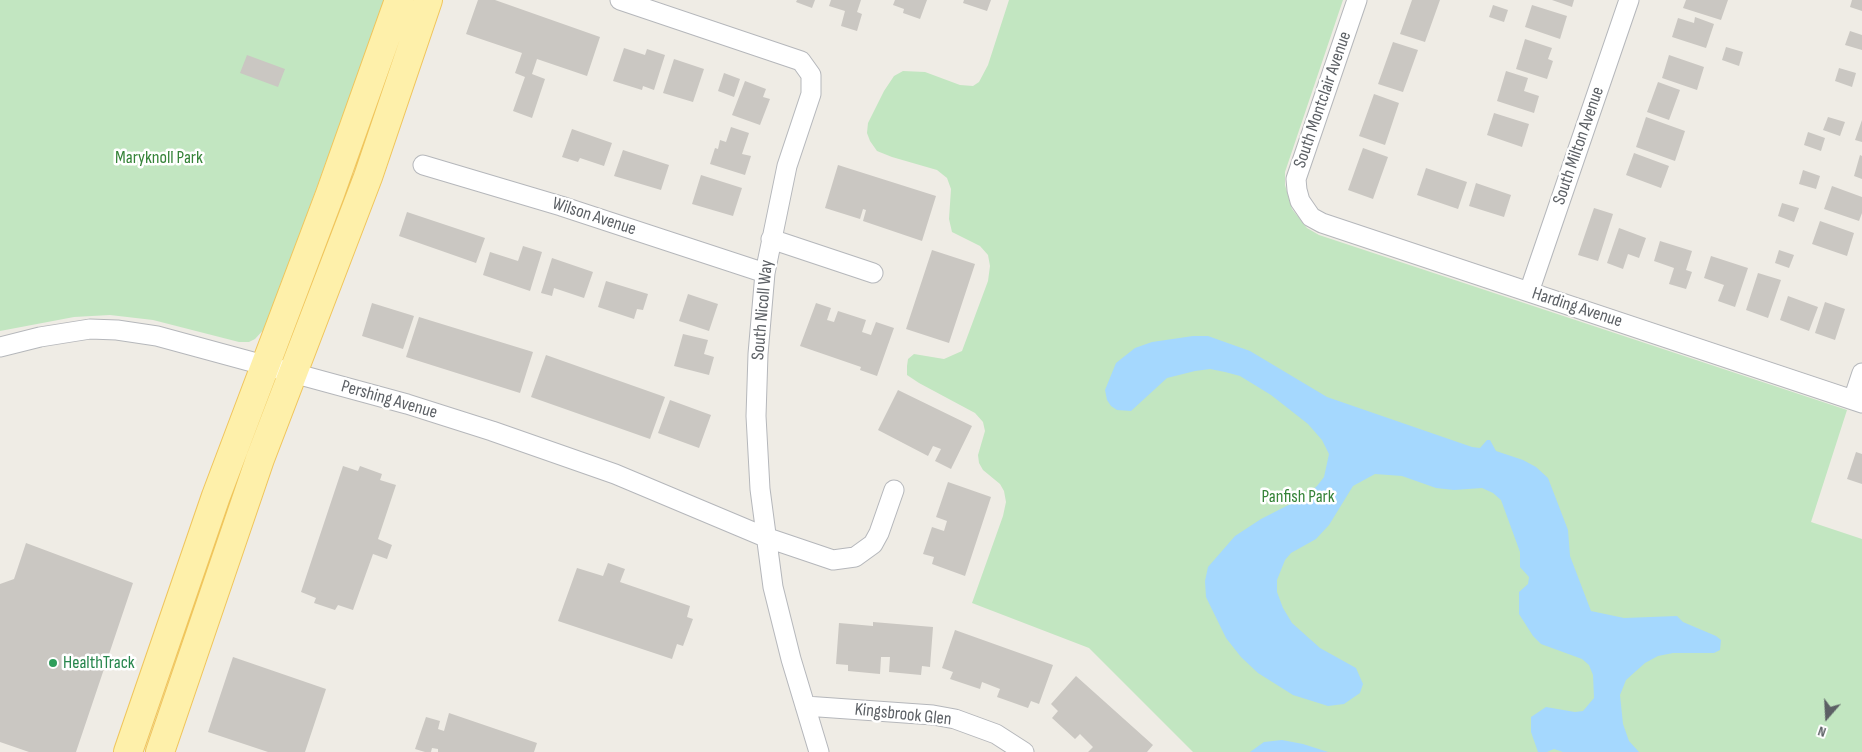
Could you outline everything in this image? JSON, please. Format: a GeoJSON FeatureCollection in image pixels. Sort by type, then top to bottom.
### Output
{"type":"FeatureCollection","features":[{"type":"Feature","properties":{"kind":"main road"},"geometry":{"type":"LineString","coordinates":[[128,752],[216,496],[330,194],[399,0]]}},
{"type":"Feature","properties":{"kind":"main road"},"geometry":{"type":"LineString","coordinates":[[160,752],[251,486],[292,373],[368,177],[428,0]]}},
{"type":"Feature","properties":{"kind":"street","name":"South Nicoll Way"},"geometry":{"type":"LineString","coordinates":[[620,0],[801,61],[811,75],[811,94],[787,166],[765,273],[758,354],[756,416],[765,537],[779,615],[819,752]]}},
{"type":"Feature","properties":{"kind":"street","name":"South Montclair Avenue"},"geometry":{"type":"LineString","coordinates":[[1300,201],[1296,190],[1299,168],[1357,0]]}},
{"type":"Feature","properties":{"kind":"street","name":"South Milton Avenue"},"geometry":{"type":"LineString","coordinates":[[1529,292],[1629,0]]}},
{"type":"Feature","properties":{"kind":"street","name":"Wilson Avenue"},"geometry":{"type":"LineString","coordinates":[[423,165],[579,212],[765,273]]}},
{"type":"Feature","properties":{"kind":"street","name":"Harding Avenue"},"geometry":{"type":"LineString","coordinates":[[1300,201],[1311,217],[1322,223],[1857,401]]}},
{"type":"Feature","properties":{"kind":"street"},"geometry":{"type":"LineString","coordinates":[[771,239],[873,273]]}},
{"type":"Feature","properties":{"kind":"street","name":"Pershing Avenue"},"geometry":{"type":"LineString","coordinates":[[0,347],[71,331],[117,330],[157,336],[406,404],[545,449],[615,474],[765,537],[833,560],[854,557],[873,544],[879,533],[894,490]]}},
{"type":"Feature","properties":{"kind":"street"},"geometry":{"type":"LineString","coordinates":[[1857,401],[1862,373]]}},
{"type":"Feature","properties":{"kind":"street","name":"Kingsbrook Glen"},"geometry":{"type":"LineString","coordinates":[[805,706],[933,715],[955,719],[996,734],[1024,752]]}},
{"type":"Feature","properties":{"kind":"green space","name":"Maryknoll Park"},"geometry":{"type":"Polygon","coordinates":[[[0,0],[385,0],[266,327],[255,339],[249,342],[239,342],[153,320],[110,315],[74,317],[0,331],[0,0]]]}},
{"type":"Feature","properties":{"kind":"green space","name":"Panfish Park"},"geometry":{"type":"Polygon","coordinates":[[[1009,0],[1343,0],[1285,172],[1285,185],[1292,209],[1307,228],[1319,235],[1847,410],[1811,522],[1862,539],[1862,752],[1193,752],[1089,648],[972,603],[1003,516],[1006,502],[1004,491],[1000,484],[983,470],[979,463],[978,455],[985,431],[983,422],[975,413],[907,375],[907,366],[908,359],[914,354],[944,359],[962,351],[988,281],[990,266],[988,255],[980,246],[952,232],[949,219],[951,189],[947,178],[937,170],[877,151],[867,133],[868,123],[884,91],[894,76],[903,71],[925,72],[960,85],[973,86],[979,82],[988,65],[1009,0]]]}},
{"type":"Feature","properties":{"kind":"water"},"geometry":{"type":"Polygon","coordinates":[[[1193,336],[1208,336],[1250,351],[1327,397],[1472,447],[1480,448],[1487,440],[1490,440],[1496,451],[1523,460],[1536,467],[1548,478],[1568,530],[1570,556],[1591,611],[1624,618],[1677,616],[1683,622],[1716,636],[1721,640],[1720,650],[1714,653],[1673,653],[1658,656],[1645,663],[1626,680],[1620,695],[1623,724],[1629,741],[1639,752],[1563,752],[1554,749],[1547,752],[1538,752],[1531,732],[1531,717],[1546,707],[1575,712],[1583,711],[1594,698],[1593,675],[1589,665],[1582,659],[1541,644],[1533,636],[1519,614],[1519,592],[1528,584],[1529,577],[1520,567],[1520,552],[1501,500],[1493,493],[1482,488],[1454,490],[1436,488],[1402,476],[1375,474],[1353,486],[1329,525],[1316,539],[1291,553],[1285,560],[1277,580],[1277,592],[1283,608],[1292,623],[1320,648],[1356,668],[1363,684],[1360,693],[1344,704],[1328,706],[1293,695],[1258,673],[1241,657],[1226,638],[1206,597],[1205,581],[1208,567],[1235,536],[1261,519],[1304,497],[1317,486],[1324,477],[1329,454],[1322,440],[1308,424],[1271,395],[1240,376],[1210,369],[1167,378],[1131,411],[1117,410],[1107,400],[1105,390],[1116,363],[1135,348],[1152,342],[1193,336]]]}},
{"type":"Feature","properties":{"kind":"water"},"geometry":{"type":"Polygon","coordinates":[[[1282,740],[1328,752],[1250,752],[1264,742],[1282,740]]]}},
{"type":"Feature","properties":{"kind":"building"},"geometry":{"type":"Polygon","coordinates":[[[478,0],[495,0],[600,37],[587,76],[537,59],[532,74],[545,79],[532,118],[513,111],[525,77],[515,73],[522,53],[466,34],[478,0]]]}},
{"type":"Feature","properties":{"kind":"building"},"geometry":{"type":"Polygon","coordinates":[[[797,0],[815,0],[812,8],[796,2],[797,0]]]}},
{"type":"Feature","properties":{"kind":"building"},"geometry":{"type":"Polygon","coordinates":[[[831,0],[861,0],[857,12],[862,14],[857,31],[841,26],[845,11],[829,6],[831,0]]]}},
{"type":"Feature","properties":{"kind":"building"},"geometry":{"type":"Polygon","coordinates":[[[895,0],[927,0],[920,19],[903,13],[904,9],[893,5],[895,0]]]}},
{"type":"Feature","properties":{"kind":"building"},"geometry":{"type":"Polygon","coordinates":[[[964,0],[991,0],[987,11],[963,3],[964,0]]]}},
{"type":"Feature","properties":{"kind":"building"},"geometry":{"type":"Polygon","coordinates":[[[1412,0],[1440,0],[1425,42],[1400,34],[1412,0]]]}},
{"type":"Feature","properties":{"kind":"building"},"geometry":{"type":"Polygon","coordinates":[[[1552,0],[1574,0],[1572,7],[1552,0]]]}},
{"type":"Feature","properties":{"kind":"building"},"geometry":{"type":"Polygon","coordinates":[[[1686,0],[1728,0],[1721,20],[1683,8],[1686,0]]]}},
{"type":"Feature","properties":{"kind":"building"},"geometry":{"type":"Polygon","coordinates":[[[1852,0],[1862,0],[1862,11],[1850,7],[1852,0]]]}},
{"type":"Feature","properties":{"kind":"building"},"geometry":{"type":"Polygon","coordinates":[[[1493,5],[1508,10],[1504,22],[1489,17],[1493,5]]]}},
{"type":"Feature","properties":{"kind":"building"},"geometry":{"type":"Polygon","coordinates":[[[1532,5],[1567,16],[1560,39],[1525,27],[1532,5]]]}},
{"type":"Feature","properties":{"kind":"building"},"geometry":{"type":"Polygon","coordinates":[[[1695,17],[1714,24],[1706,48],[1672,37],[1678,18],[1694,23],[1695,17]]]}},
{"type":"Feature","properties":{"kind":"building"},"geometry":{"type":"Polygon","coordinates":[[[1850,31],[1862,35],[1862,50],[1845,45],[1850,31]]]}},
{"type":"Feature","properties":{"kind":"building"},"geometry":{"type":"Polygon","coordinates":[[[1525,39],[1552,48],[1548,59],[1553,61],[1547,79],[1516,69],[1525,39]]]}},
{"type":"Feature","properties":{"kind":"building"},"geometry":{"type":"Polygon","coordinates":[[[1393,42],[1418,50],[1403,92],[1378,84],[1393,42]]]}},
{"type":"Feature","properties":{"kind":"building"},"geometry":{"type":"Polygon","coordinates":[[[1726,47],[1743,52],[1739,66],[1722,60],[1726,47]]]}},
{"type":"Feature","properties":{"kind":"building"},"geometry":{"type":"Polygon","coordinates":[[[624,48],[645,55],[647,49],[665,55],[654,90],[643,86],[642,90],[613,81],[624,48]]]}},
{"type":"Feature","properties":{"kind":"building"},"geometry":{"type":"Polygon","coordinates":[[[247,55],[285,69],[278,87],[240,73],[247,55]]]}},
{"type":"Feature","properties":{"kind":"building"},"geometry":{"type":"Polygon","coordinates":[[[1669,55],[1704,67],[1697,90],[1662,78],[1669,55]]]}},
{"type":"Feature","properties":{"kind":"building"},"geometry":{"type":"Polygon","coordinates":[[[674,59],[704,69],[693,102],[663,93],[674,59]]]}},
{"type":"Feature","properties":{"kind":"building"},"geometry":{"type":"Polygon","coordinates":[[[1839,68],[1856,73],[1852,87],[1835,81],[1839,68]]]}},
{"type":"Feature","properties":{"kind":"building"},"geometry":{"type":"Polygon","coordinates":[[[1506,71],[1528,78],[1524,91],[1539,96],[1534,113],[1497,101],[1506,71]]]}},
{"type":"Feature","properties":{"kind":"building"},"geometry":{"type":"Polygon","coordinates":[[[724,73],[740,79],[734,97],[718,91],[724,73]]]}},
{"type":"Feature","properties":{"kind":"building"},"geometry":{"type":"Polygon","coordinates":[[[745,81],[766,89],[763,97],[770,99],[760,125],[732,115],[745,81]]]}},
{"type":"Feature","properties":{"kind":"building"},"geometry":{"type":"Polygon","coordinates":[[[1658,82],[1680,90],[1669,120],[1647,112],[1658,82]]]}},
{"type":"Feature","properties":{"kind":"building"},"geometry":{"type":"Polygon","coordinates":[[[1374,94],[1399,103],[1385,145],[1359,136],[1374,94]]]}},
{"type":"Feature","properties":{"kind":"building"},"geometry":{"type":"Polygon","coordinates":[[[1494,113],[1529,124],[1522,147],[1487,135],[1494,113]]]}},
{"type":"Feature","properties":{"kind":"building"},"geometry":{"type":"Polygon","coordinates":[[[1646,117],[1685,131],[1675,161],[1636,147],[1646,117]]]}},
{"type":"Feature","properties":{"kind":"building"},"geometry":{"type":"Polygon","coordinates":[[[1828,117],[1845,122],[1840,136],[1823,130],[1828,117]]]}},
{"type":"Feature","properties":{"kind":"building"},"geometry":{"type":"Polygon","coordinates":[[[1862,120],[1862,142],[1855,140],[1862,120]]]}},
{"type":"Feature","properties":{"kind":"building"},"geometry":{"type":"Polygon","coordinates":[[[731,127],[749,133],[742,154],[751,156],[745,175],[710,164],[715,148],[718,149],[720,140],[726,142],[731,127]]]}},
{"type":"Feature","properties":{"kind":"building"},"geometry":{"type":"Polygon","coordinates":[[[572,129],[612,143],[604,166],[580,158],[578,162],[562,157],[572,129]]]}},
{"type":"Feature","properties":{"kind":"building"},"geometry":{"type":"Polygon","coordinates":[[[1808,132],[1825,138],[1821,151],[1804,145],[1808,132]]]}},
{"type":"Feature","properties":{"kind":"building"},"geometry":{"type":"Polygon","coordinates":[[[1363,148],[1388,157],[1373,199],[1348,190],[1363,148]]]}},
{"type":"Feature","properties":{"kind":"building"},"geometry":{"type":"Polygon","coordinates":[[[623,150],[669,165],[661,190],[614,176],[623,150]]]}},
{"type":"Feature","properties":{"kind":"building"},"geometry":{"type":"Polygon","coordinates":[[[1634,153],[1669,166],[1661,188],[1626,175],[1634,153]]]}},
{"type":"Feature","properties":{"kind":"building"},"geometry":{"type":"Polygon","coordinates":[[[1860,155],[1862,156],[1862,179],[1854,176],[1860,155]]]}},
{"type":"Feature","properties":{"kind":"building"},"geometry":{"type":"Polygon","coordinates":[[[838,165],[936,196],[922,241],[863,221],[866,210],[863,209],[860,219],[825,208],[838,165]]]}},
{"type":"Feature","properties":{"kind":"building"},"geometry":{"type":"Polygon","coordinates":[[[1426,168],[1467,182],[1458,209],[1417,195],[1426,168]]]}},
{"type":"Feature","properties":{"kind":"building"},"geometry":{"type":"Polygon","coordinates":[[[1803,170],[1820,176],[1816,189],[1799,184],[1803,170]]]}},
{"type":"Feature","properties":{"kind":"building"},"geometry":{"type":"Polygon","coordinates":[[[701,175],[742,188],[733,216],[692,204],[701,175]]]}},
{"type":"Feature","properties":{"kind":"building"},"geometry":{"type":"Polygon","coordinates":[[[1476,183],[1511,195],[1504,217],[1469,206],[1476,183]]]}},
{"type":"Feature","properties":{"kind":"building"},"geometry":{"type":"Polygon","coordinates":[[[1832,186],[1862,197],[1862,213],[1859,221],[1824,209],[1832,186]]]}},
{"type":"Feature","properties":{"kind":"building"},"geometry":{"type":"Polygon","coordinates":[[[1782,203],[1799,208],[1794,222],[1778,216],[1782,203]]]}},
{"type":"Feature","properties":{"kind":"building"},"geometry":{"type":"Polygon","coordinates":[[[1594,208],[1613,214],[1598,261],[1578,255],[1594,208]]]}},
{"type":"Feature","properties":{"kind":"building"},"geometry":{"type":"Polygon","coordinates":[[[407,212],[485,238],[476,263],[399,236],[407,212]]]}},
{"type":"Feature","properties":{"kind":"building"},"geometry":{"type":"Polygon","coordinates":[[[1820,221],[1854,233],[1847,256],[1812,244],[1820,221]]]}},
{"type":"Feature","properties":{"kind":"building"},"geometry":{"type":"Polygon","coordinates":[[[1619,228],[1646,238],[1639,258],[1628,254],[1623,269],[1607,263],[1619,228]]]}},
{"type":"Feature","properties":{"kind":"building"},"geometry":{"type":"Polygon","coordinates":[[[1660,241],[1692,251],[1686,270],[1692,272],[1686,289],[1669,284],[1674,268],[1654,261],[1660,241]]]}},
{"type":"Feature","properties":{"kind":"building"},"geometry":{"type":"Polygon","coordinates":[[[523,246],[542,252],[530,291],[483,275],[490,252],[518,261],[523,246]]]}},
{"type":"Feature","properties":{"kind":"building"},"geometry":{"type":"Polygon","coordinates":[[[932,250],[975,264],[949,343],[906,329],[932,250]]]}},
{"type":"Feature","properties":{"kind":"building"},"geometry":{"type":"Polygon","coordinates":[[[1779,250],[1794,255],[1789,268],[1775,263],[1779,250]]]}},
{"type":"Feature","properties":{"kind":"building"},"geometry":{"type":"Polygon","coordinates":[[[1711,256],[1748,268],[1735,307],[1718,301],[1724,285],[1704,278],[1711,256]]]}},
{"type":"Feature","properties":{"kind":"building"},"geometry":{"type":"Polygon","coordinates":[[[552,258],[593,272],[584,298],[554,288],[552,296],[541,293],[552,258]]]}},
{"type":"Feature","properties":{"kind":"building"},"geometry":{"type":"Polygon","coordinates":[[[1758,273],[1781,280],[1768,318],[1746,310],[1758,273]]]}},
{"type":"Feature","properties":{"kind":"building"},"geometry":{"type":"Polygon","coordinates":[[[606,281],[648,294],[643,310],[637,309],[634,319],[598,307],[606,281]]]}},
{"type":"Feature","properties":{"kind":"building"},"geometry":{"type":"Polygon","coordinates":[[[688,294],[718,304],[709,331],[679,321],[688,294]]]}},
{"type":"Feature","properties":{"kind":"building"},"geometry":{"type":"Polygon","coordinates":[[[1788,296],[1818,307],[1809,331],[1780,320],[1788,296]]]}},
{"type":"Feature","properties":{"kind":"building"},"geometry":{"type":"Polygon","coordinates":[[[1825,302],[1845,309],[1835,340],[1815,333],[1825,302]]]}},
{"type":"Feature","properties":{"kind":"building"},"geometry":{"type":"Polygon","coordinates":[[[372,303],[414,316],[403,349],[362,336],[372,303]]]}},
{"type":"Feature","properties":{"kind":"building"},"geometry":{"type":"Polygon","coordinates":[[[816,303],[831,308],[827,320],[834,322],[838,311],[866,320],[862,332],[871,335],[876,322],[894,328],[877,376],[860,370],[861,367],[800,346],[816,303]]]}},
{"type":"Feature","properties":{"kind":"building"},"geometry":{"type":"Polygon","coordinates":[[[419,317],[533,352],[520,393],[406,357],[419,317]]]}},
{"type":"Feature","properties":{"kind":"building"},"geometry":{"type":"Polygon","coordinates":[[[683,334],[708,340],[704,354],[714,357],[709,375],[674,366],[683,334]]]}},
{"type":"Feature","properties":{"kind":"building"},"geometry":{"type":"Polygon","coordinates":[[[546,355],[665,397],[650,439],[531,397],[546,355]]]}},
{"type":"Feature","properties":{"kind":"building"},"geometry":{"type":"Polygon","coordinates":[[[898,390],[972,426],[951,469],[935,461],[941,449],[933,446],[928,456],[878,430],[898,390]]]}},
{"type":"Feature","properties":{"kind":"building"},"geometry":{"type":"Polygon","coordinates":[[[670,400],[711,415],[699,448],[658,433],[670,400]]]}},
{"type":"Feature","properties":{"kind":"building"},"geometry":{"type":"Polygon","coordinates":[[[1856,452],[1862,454],[1862,484],[1847,479],[1856,452]]]}},
{"type":"Feature","properties":{"kind":"building"},"geometry":{"type":"Polygon","coordinates":[[[343,466],[358,471],[360,466],[382,474],[380,480],[396,485],[378,539],[392,545],[387,559],[373,554],[353,610],[338,605],[335,610],[314,603],[316,598],[301,592],[343,466]]]}},
{"type":"Feature","properties":{"kind":"building"},"geometry":{"type":"Polygon","coordinates":[[[948,482],[991,497],[965,576],[932,564],[934,557],[923,554],[932,527],[944,531],[947,521],[936,517],[948,482]]]}},
{"type":"Feature","properties":{"kind":"building","name":"HealthTrack"},"geometry":{"type":"Polygon","coordinates":[[[26,543],[133,583],[76,752],[29,752],[0,742],[0,584],[14,579],[26,543]]]}},
{"type":"Feature","properties":{"kind":"building"},"geometry":{"type":"Polygon","coordinates":[[[608,563],[625,569],[620,582],[690,606],[687,617],[693,619],[683,646],[677,644],[672,659],[558,621],[577,568],[603,576],[608,563]]]}},
{"type":"Feature","properties":{"kind":"building"},"geometry":{"type":"Polygon","coordinates":[[[873,622],[933,627],[930,667],[922,666],[921,675],[889,672],[890,657],[881,657],[880,674],[848,671],[848,665],[836,664],[839,623],[873,626],[873,622]]]}},
{"type":"Feature","properties":{"kind":"building"},"geometry":{"type":"Polygon","coordinates":[[[955,630],[1053,665],[1039,704],[1031,701],[1028,708],[997,697],[1000,689],[982,682],[980,689],[950,679],[953,672],[942,668],[955,630]]]}},
{"type":"Feature","properties":{"kind":"building"},"geometry":{"type":"Polygon","coordinates":[[[233,657],[326,689],[305,752],[268,752],[208,732],[233,657]]]}},
{"type":"Feature","properties":{"kind":"building"},"geometry":{"type":"Polygon","coordinates":[[[1076,676],[1153,745],[1147,752],[1088,752],[1093,747],[1080,734],[1075,739],[1052,718],[1058,711],[1051,704],[1076,676]]]}},
{"type":"Feature","properties":{"kind":"building"},"geometry":{"type":"Polygon","coordinates":[[[449,713],[537,743],[534,752],[438,752],[438,749],[432,748],[431,752],[425,752],[415,749],[426,717],[440,721],[438,729],[444,731],[449,713]]]}},
{"type":"Feature","properties":{"kind":"place","name":"HealthTrack"},"geometry":{"type":"Point","coordinates":[53,663]}}]}
